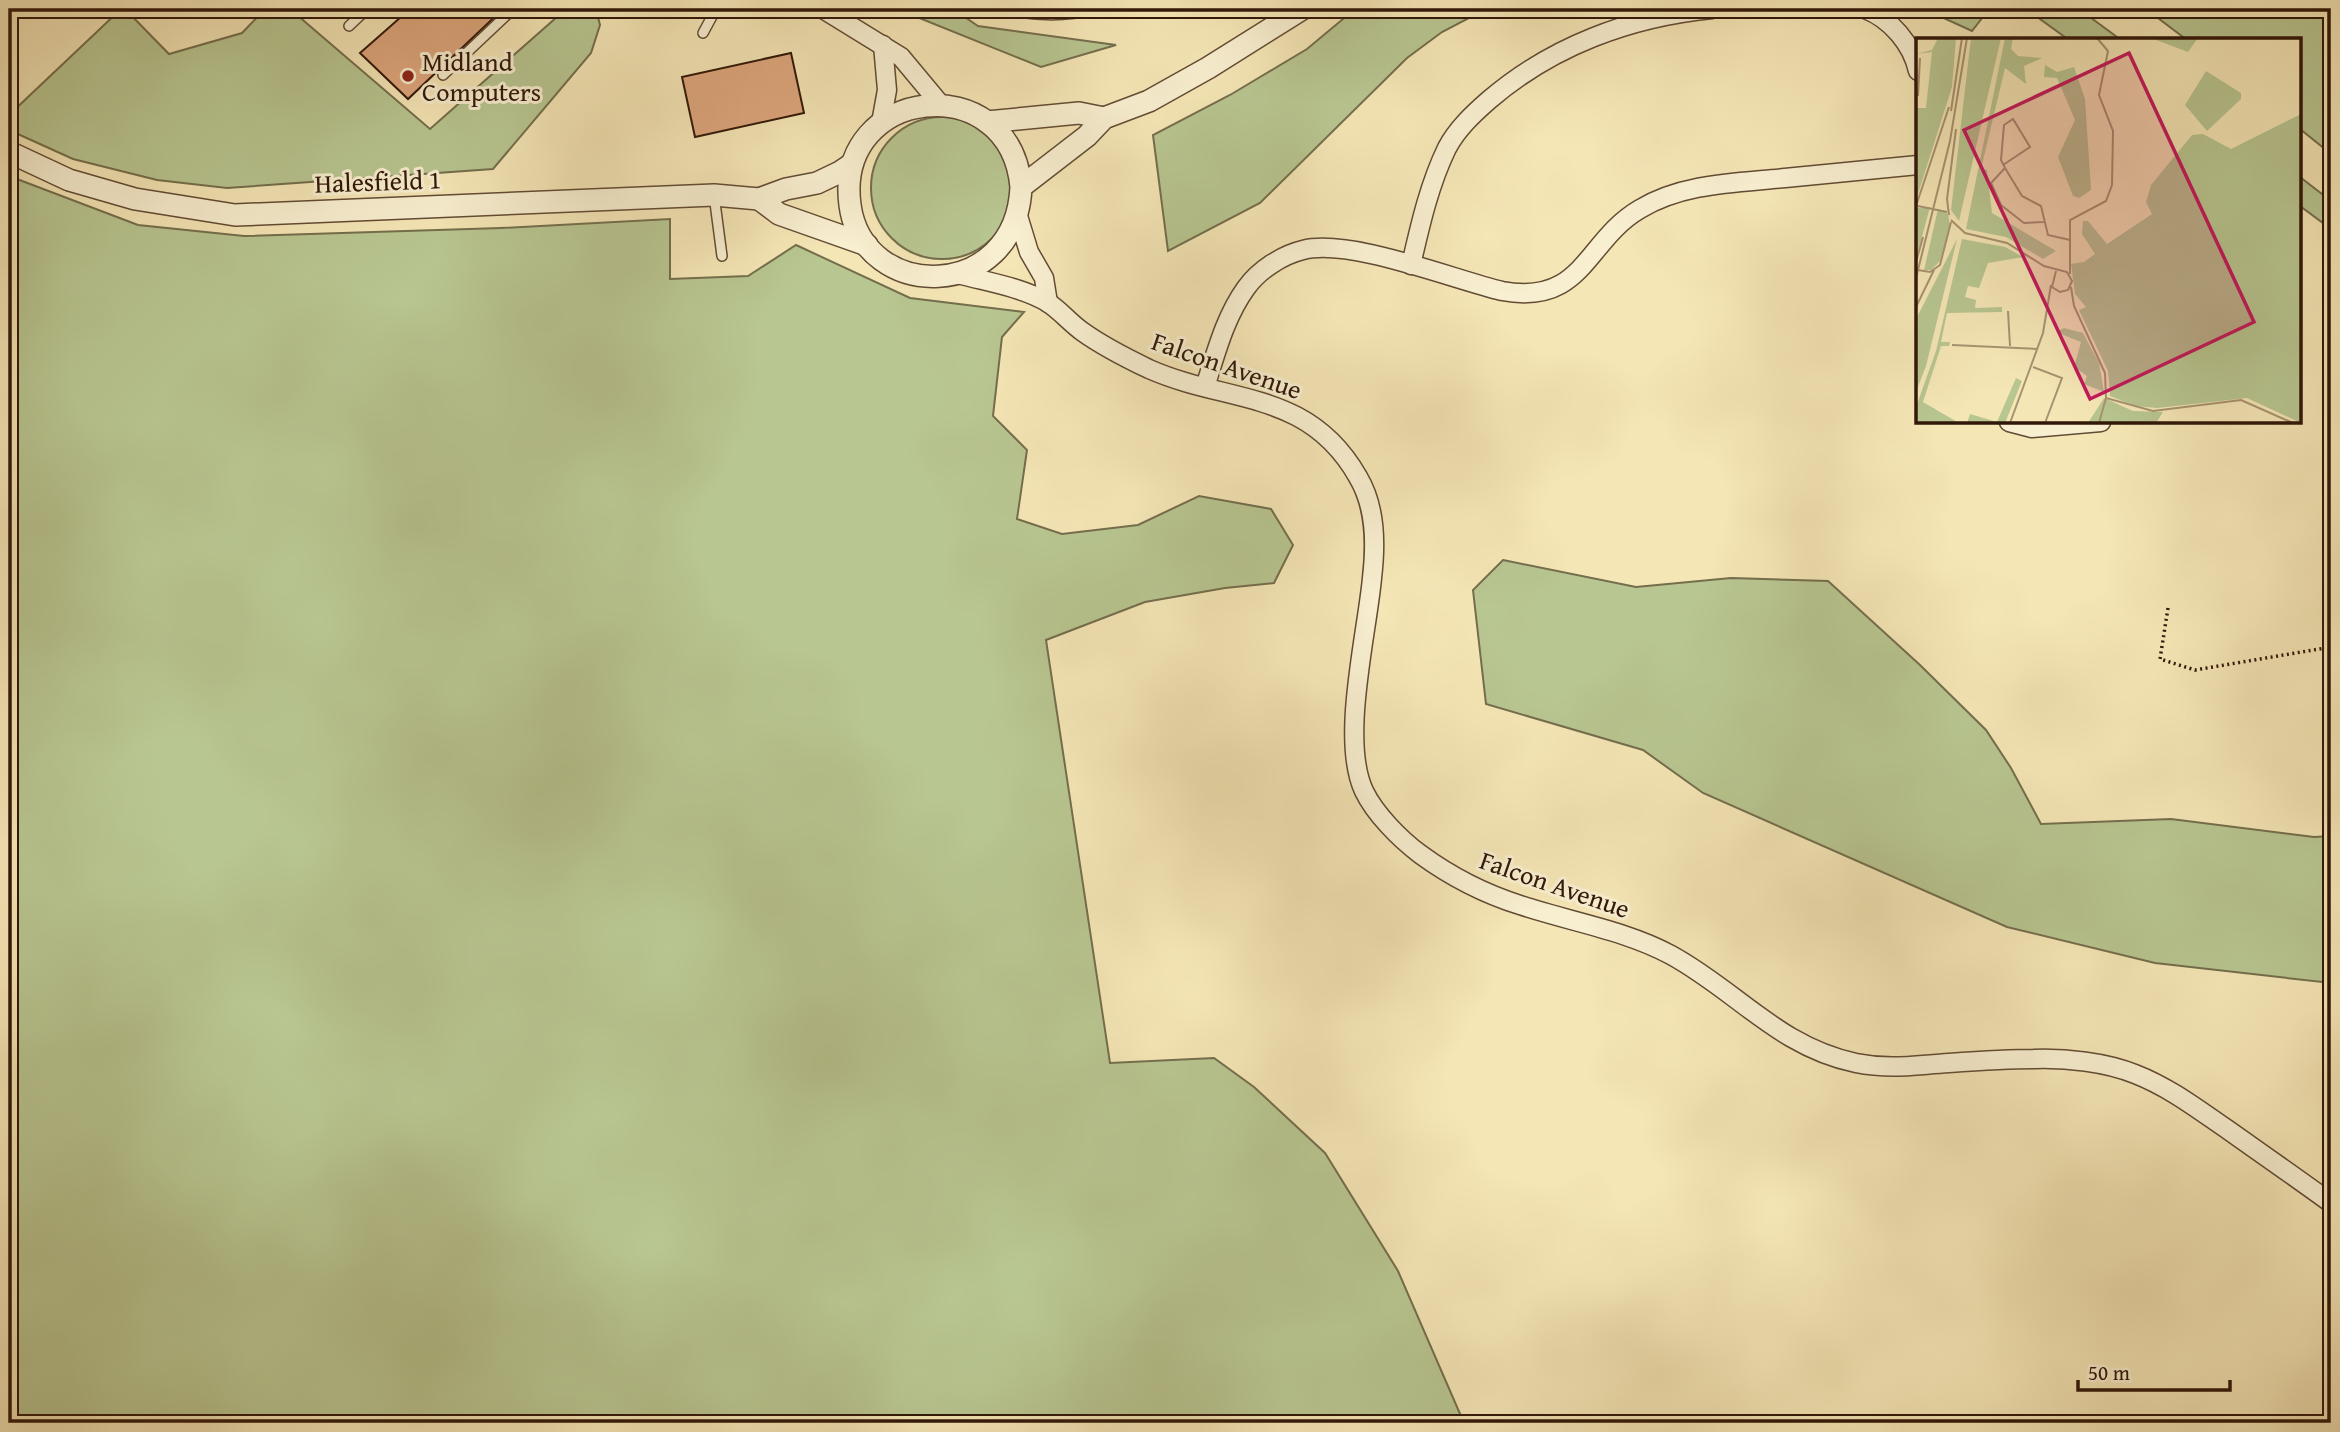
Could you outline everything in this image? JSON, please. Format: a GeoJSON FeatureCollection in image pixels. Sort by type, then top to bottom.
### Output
{"type":"FeatureCollection","features":[{"type":"Feature","properties":{"kind":"street"},"geometry":{"type":"LineString","coordinates":[[823,9],[901,57],[941,104]]}},
{"type":"Feature","properties":{"kind":"street"},"geometry":{"type":"LineString","coordinates":[[1021,187],[1087,136],[1104,118],[1149,101],[1173,88],[1302,9]]}},
{"type":"Feature","properties":{"kind":"street"},"geometry":{"type":"LineString","coordinates":[[1411,265],[1423,215],[1448,147],[1474,113],[1496,94],[1564,49],[1591,38],[1649,19],[1712,9]]}},
{"type":"Feature","properties":{"kind":"street"},"geometry":{"type":"LineString","coordinates":[[1865,9],[1882,18],[1903,39],[1916,66]]}},
{"type":"Feature","properties":{"kind":"street"},"geometry":{"type":"LineString","coordinates":[[881,123],[887,90],[883,45]]}},
{"type":"Feature","properties":{"kind":"street","name":"Halesfield 1"},"geometry":{"type":"LineString","coordinates":[[941,104],[965,110],[997,131],[1012,151],[1021,187],[1013,230],[995,252],[972,269],[958,274],[929,277],[901,270],[877,255],[867,245],[859,232],[850,205],[852,164],[864,141],[881,123],[915,107],[941,104]]}},
{"type":"Feature","properties":{"kind":"street"},"geometry":{"type":"LineString","coordinates":[[987,122],[1079,113],[1104,118]]}},
{"type":"Feature","properties":{"kind":"street","name":"Halesfield 1"},"geometry":{"type":"LineString","coordinates":[[9,152],[69,180],[122,195],[177,207],[235,215],[713,195],[759,199],[786,189],[817,183],[852,164]]}},
{"type":"Feature","properties":{"kind":"street"},"geometry":{"type":"LineString","coordinates":[[1205,387],[1230,314],[1247,287],[1260,273],[1281,258],[1304,249],[1329,248],[1375,256],[1502,291],[1521,295],[1540,293],[1578,273],[1623,221],[1640,208],[1677,193],[1717,185],[1916,165]]}},
{"type":"Feature","properties":{"kind":"street","name":"Halesfield 1"},"geometry":{"type":"LineString","coordinates":[[759,199],[779,214],[867,245]]}},
{"type":"Feature","properties":{"kind":"street"},"geometry":{"type":"LineString","coordinates":[[1017,216],[1029,252],[1044,278],[1048,303]]}},
{"type":"Feature","properties":{"kind":"street","name":"Falcon Avenue"},"geometry":{"type":"LineString","coordinates":[[958,274],[1016,289],[1048,303],[1079,330],[1121,355],[1175,379],[1263,401],[1317,427],[1343,456],[1364,487],[1376,549],[1356,709],[1356,762],[1363,789],[1371,803],[1418,852],[1451,874],[1501,899],[1623,934],[1671,955],[1720,986],[1776,1030],[1832,1057],[1863,1065],[1902,1068],[2046,1059],[2117,1068],[2137,1075],[2190,1103],[2331,1203]]}},
{"type":"Feature","properties":{"kind":"street"},"geometry":{"type":"LineString","coordinates":[[2017,424],[2032,428],[2078,424]]}},
{"type":"Feature","properties":{"kind":"lane"},"geometry":{"type":"LineString","coordinates":[[349,26],[367,9]]}},
{"type":"Feature","properties":{"kind":"lane"},"geometry":{"type":"LineString","coordinates":[[443,75],[513,9]]}},
{"type":"Feature","properties":{"kind":"lane"},"geometry":{"type":"LineString","coordinates":[[703,33],[716,9]]}},
{"type":"Feature","properties":{"kind":"lane"},"geometry":{"type":"LineString","coordinates":[[999,9],[1038,15],[1073,15],[1095,9]]}},
{"type":"Feature","properties":{"kind":"lane"},"geometry":{"type":"LineString","coordinates":[[713,195],[722,256]]}},
{"type":"Feature","properties":{"kind":"path"},"geometry":{"type":"LineString","coordinates":[[2168,608],[2160,659],[2195,670],[2331,647]]}},
{"type":"Feature","properties":{"kind":"green space"},"geometry":{"type":"Polygon","coordinates":[[[121,9],[125,9],[169,54],[242,33],[265,9],[290,9],[430,129],[566,9],[596,9],[600,25],[591,53],[493,169],[227,188],[157,180],[73,159],[9,130],[9,115],[121,9]]]}},
{"type":"Feature","properties":{"kind":"green space"},"geometry":{"type":"Polygon","coordinates":[[[897,9],[953,9],[978,26],[1116,45],[1041,67],[897,9]]]}},
{"type":"Feature","properties":{"kind":"green space"},"geometry":{"type":"Polygon","coordinates":[[[1355,9],[1486,9],[1442,32],[1407,58],[1260,203],[1168,251],[1153,135],[1230,95],[1307,49],[1355,9]]]}},
{"type":"Feature","properties":{"kind":"green space"},"geometry":{"type":"Polygon","coordinates":[[[1924,9],[1989,9],[1972,31],[1924,9]]]}},
{"type":"Feature","properties":{"kind":"green space"},"geometry":{"type":"Polygon","coordinates":[[[2026,9],[2079,9],[2118,38],[2066,38],[2026,9]]]}},
{"type":"Feature","properties":{"kind":"green space"},"geometry":{"type":"Polygon","coordinates":[[[2146,9],[2331,9],[2331,154],[2302,131],[2302,38],[2184,38],[2146,9]]]}},
{"type":"Feature","properties":{"kind":"green space"},"geometry":{"type":"Polygon","coordinates":[[[942,117],[969,123],[992,138],[1007,161],[1013,188],[1007,215],[992,238],[969,253],[942,259],[915,253],[892,238],[877,215],[871,188],[877,161],[892,138],[915,123],[942,117]]]}},
{"type":"Feature","properties":{"kind":"green space"},"geometry":{"type":"Polygon","coordinates":[[[9,176],[138,225],[244,236],[501,228],[670,219],[670,279],[748,276],[796,245],[910,298],[1024,312],[1002,337],[993,416],[1027,450],[1017,519],[1062,534],[1138,525],[1199,496],[1271,509],[1293,545],[1274,583],[1225,588],[1145,602],[1046,640],[1110,1063],[1214,1058],[1254,1087],[1325,1153],[1398,1271],[1464,1423],[9,1423],[9,176]]]}},
{"type":"Feature","properties":{"kind":"green space"},"geometry":{"type":"Polygon","coordinates":[[[2302,179],[2331,201],[2331,229],[2302,207],[2302,179]]]}},
{"type":"Feature","properties":{"kind":"green space"},"geometry":{"type":"Polygon","coordinates":[[[1503,560],[1636,587],[1731,578],[1828,581],[1986,730],[2011,768],[2041,824],[2171,819],[2314,837],[2331,836],[2331,983],[2155,963],[2007,927],[1703,793],[1643,750],[1486,704],[1473,590],[1503,560]]]}},
{"type":"Feature","properties":{"kind":"building","name":"Midland Computers"},"geometry":{"type":"Polygon","coordinates":[[[410,9],[503,9],[408,99],[360,53],[410,9]]]}},
{"type":"Feature","properties":{"kind":"building"},"geometry":{"type":"Polygon","coordinates":[[[791,53],[804,113],[695,137],[682,77],[791,53]]]}},
{"type":"Feature","properties":{"kind":"place","name":"Midland Computers"},"geometry":{"type":"Point","coordinates":[408,76]}}]}
